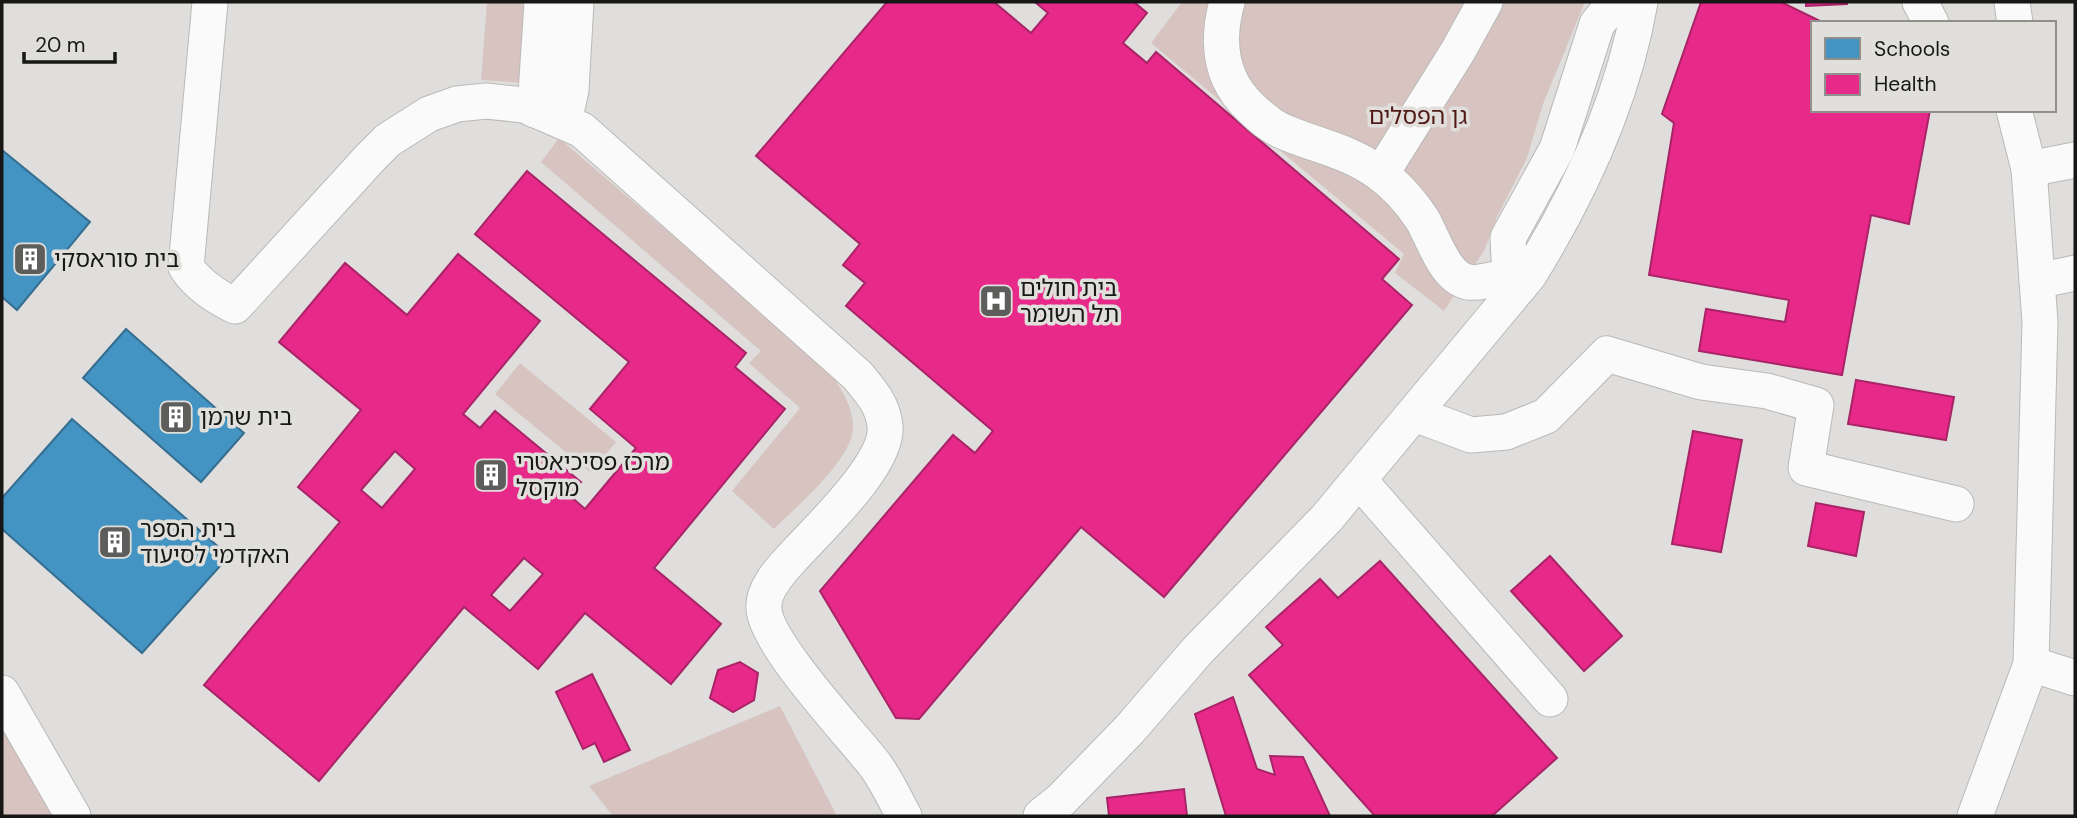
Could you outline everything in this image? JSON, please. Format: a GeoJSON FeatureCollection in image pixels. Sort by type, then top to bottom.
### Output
{"type":"FeatureCollection","features":[{"type":"Feature","properties":{"kind":"street"},"geometry":{"type":"LineString","coordinates":[[209,2],[186,267],[196,281],[220,299],[235,306],[352,175],[388,140],[429,114],[457,104],[486,101],[524,105],[582,130],[858,376],[880,403],[886,428],[882,448],[869,472],[781,570],[765,595],[763,611],[772,632],[802,676],[877,767],[904,816]]}},
{"type":"Feature","properties":{"kind":"street"},"geometry":{"type":"LineString","coordinates":[[542,2],[550,116]]}},
{"type":"Feature","properties":{"kind":"street"},"geometry":{"type":"LineString","coordinates":[[550,116],[572,90],[576,2]]}},
{"type":"Feature","properties":{"kind":"street"},"geometry":{"type":"LineString","coordinates":[[1227,2],[1221,31],[1222,60],[1228,79],[1242,100],[1280,130],[1356,157],[1381,174],[1406,197],[1450,270],[1468,282],[1518,281]]}},
{"type":"Feature","properties":{"kind":"street"},"geometry":{"type":"LineString","coordinates":[[1381,174],[1458,51],[1485,2]]}},
{"type":"Feature","properties":{"kind":"street"},"geometry":{"type":"LineString","coordinates":[[1518,281],[1509,259],[1508,239],[1557,149],[1597,24],[1615,2]]}},
{"type":"Feature","properties":{"kind":"street"},"geometry":{"type":"LineString","coordinates":[[1041,816],[1061,800],[1130,729],[1198,650],[1326,519],[1415,414],[1557,231],[1603,131],[1625,74],[1640,2]]}},
{"type":"Feature","properties":{"kind":"street"},"geometry":{"type":"LineString","coordinates":[[1920,2],[1930,21]]}},
{"type":"Feature","properties":{"kind":"street"},"geometry":{"type":"LineString","coordinates":[[2012,2],[2015,21]]}},
{"type":"Feature","properties":{"kind":"street"},"geometry":{"type":"LineString","coordinates":[[1975,816],[2031,664],[2040,322],[2029,169],[2015,112]]}},
{"type":"Feature","properties":{"kind":"street"},"geometry":{"type":"LineString","coordinates":[[2029,169],[2075,160]]}},
{"type":"Feature","properties":{"kind":"street"},"geometry":{"type":"LineString","coordinates":[[2036,281],[2075,273]]}},
{"type":"Feature","properties":{"kind":"street"},"geometry":{"type":"LineString","coordinates":[[1415,414],[1471,435],[1506,432],[1546,416],[1607,354],[1701,383],[1767,391],[1815,405],[1807,467],[1956,504]]}},
{"type":"Feature","properties":{"kind":"street"},"geometry":{"type":"LineString","coordinates":[[1359,480],[1550,699]]}},
{"type":"Feature","properties":{"kind":"street"},"geometry":{"type":"LineString","coordinates":[[2031,664],[2075,678]]}},
{"type":"Feature","properties":{"kind":"street"},"geometry":{"type":"LineString","coordinates":[[2,693],[73,816]]}},
{"type":"Feature","properties":{"kind":"green space"},"geometry":{"type":"Polygon","coordinates":[[[487,2],[531,2],[524,83],[481,80],[487,2]]]}},
{"type":"Feature","properties":{"kind":"green space","name":"גן הפסלים"},"geometry":{"type":"Polygon","coordinates":[[[1182,2],[1585,2],[1543,104],[1527,158],[1497,217],[1484,251],[1444,311],[1395,273],[1404,254],[1151,43],[1182,2]]]}},
{"type":"Feature","properties":{"kind":"green space"},"geometry":{"type":"Polygon","coordinates":[[[559,138],[828,369],[841,389],[853,420],[850,441],[822,482],[774,529],[732,491],[800,408],[749,363],[761,351],[541,162],[559,138]]]}},
{"type":"Feature","properties":{"kind":"green space"},"geometry":{"type":"Polygon","coordinates":[[[520,363],[616,442],[591,473],[495,394],[520,363]]]}},
{"type":"Feature","properties":{"kind":"green space"},"geometry":{"type":"Polygon","coordinates":[[[780,706],[836,814],[613,816],[589,786],[780,706]]]}},
{"type":"Feature","properties":{"kind":"green space"},"geometry":{"type":"Polygon","coordinates":[[[2,724],[60,816],[2,816],[2,724]]]}},
{"type":"Feature","properties":{"kind":"building: Schools","name":"בית סוראסקי"},"geometry":{"type":"Polygon","coordinates":[[[2,150],[90,222],[17,310],[2,297],[2,150]]]}},
{"type":"Feature","properties":{"kind":"building: Schools","name":"בית שרמן"},"geometry":{"type":"Polygon","coordinates":[[[126,329],[244,433],[201,482],[83,378],[126,329]]]}},
{"type":"Feature","properties":{"kind":"building: Schools","name":"בית הספר האקדמי לסיעוד"},"geometry":{"type":"Polygon","coordinates":[[[72,419],[229,556],[142,653],[2,529],[2,498],[72,419]]]}},
{"type":"Feature","properties":{"kind":"building: Health"},"geometry":{"type":"Polygon","coordinates":[[[887,2],[994,2],[1031,33],[1048,13],[1035,2],[1134,2],[1147,13],[1123,43],[1147,63],[1156,52],[1399,259],[1382,279],[1412,305],[1164,597],[1081,527],[919,719],[896,718],[820,591],[953,435],[975,453],[993,431],[846,306],[865,283],[843,265],[860,244],[756,156],[887,2]]]}},
{"type":"Feature","properties":{"kind":"building: Health"},"geometry":{"type":"Polygon","coordinates":[[[1701,2],[1781,2],[1820,21],[1811,21],[1811,112],[1930,112],[1909,224],[1871,215],[1842,375],[1699,351],[1706,309],[1785,322],[1789,300],[1649,275],[1674,123],[1662,114],[1701,2]]]}},
{"type":"Feature","properties":{"kind":"building: Health"},"geometry":{"type":"Polygon","coordinates":[[[1806,2],[1847,2],[1847,4],[1806,6],[1806,2]]]}},
{"type":"Feature","properties":{"kind":"building: Health","name":"מרכז פסיכיאטרי מוקסל"},"geometry":{"type":"Polygon","coordinates":[[[527,171],[746,353],[735,367],[785,409],[654,568],[721,624],[671,684],[585,613],[538,669],[464,607],[319,781],[204,685],[340,522],[298,487],[361,410],[279,342],[345,263],[407,315],[458,254],[540,321],[463,414],[480,428],[495,411],[581,482],[569,495],[585,509],[636,448],[590,409],[629,362],[475,234],[527,171]],[[395,451],[361,490],[382,508],[415,469],[395,451]],[[524,558],[491,595],[510,611],[543,574],[524,558]]]}},
{"type":"Feature","properties":{"kind":"building: Health"},"geometry":{"type":"Polygon","coordinates":[[[1856,380],[1954,397],[1946,440],[1848,424],[1856,380]]]}},
{"type":"Feature","properties":{"kind":"building: Health"},"geometry":{"type":"Polygon","coordinates":[[[1693,431],[1742,440],[1721,552],[1672,544],[1693,431]]]}},
{"type":"Feature","properties":{"kind":"building: Health"},"geometry":{"type":"Polygon","coordinates":[[[1816,503],[1864,512],[1856,556],[1808,546],[1816,503]]]}},
{"type":"Feature","properties":{"kind":"building: Health"},"geometry":{"type":"Polygon","coordinates":[[[1550,556],[1622,636],[1584,671],[1511,591],[1550,556]]]}},
{"type":"Feature","properties":{"kind":"building: Health"},"geometry":{"type":"Polygon","coordinates":[[[1380,561],[1557,758],[1492,816],[1375,816],[1249,675],[1283,645],[1266,627],[1320,579],[1338,598],[1380,561]]]}},
{"type":"Feature","properties":{"kind":"building: Health"},"geometry":{"type":"Polygon","coordinates":[[[740,662],[758,673],[754,700],[733,712],[710,698],[718,670],[740,662]]]}},
{"type":"Feature","properties":{"kind":"building: Health"},"geometry":{"type":"Polygon","coordinates":[[[592,674],[630,750],[604,762],[595,743],[583,749],[556,692],[592,674]]]}},
{"type":"Feature","properties":{"kind":"building: Health"},"geometry":{"type":"Polygon","coordinates":[[[1233,697],[1257,769],[1275,775],[1270,756],[1303,757],[1330,816],[1226,816],[1195,714],[1233,697]]]}},
{"type":"Feature","properties":{"kind":"building: Health"},"geometry":{"type":"Polygon","coordinates":[[[1184,789],[1187,816],[1109,816],[1107,798],[1184,789]]]}},
{"type":"Feature","properties":{"kind":"place","name":"בית סוראסקי"},"geometry":{"type":"Point","coordinates":[30,259]}},
{"type":"Feature","properties":{"kind":"place","name":"בית חולים תל השומר"},"geometry":{"type":"Point","coordinates":[996,301]}},
{"type":"Feature","properties":{"kind":"place","name":"בית שרמן"},"geometry":{"type":"Point","coordinates":[176,417]}},
{"type":"Feature","properties":{"kind":"place","name":"מרכז פסיכיאטרי מוקסל"},"geometry":{"type":"Point","coordinates":[491,475]}},
{"type":"Feature","properties":{"kind":"place","name":"בית הספר האקדמי לסיעוד"},"geometry":{"type":"Point","coordinates":[115,542]}}]}
